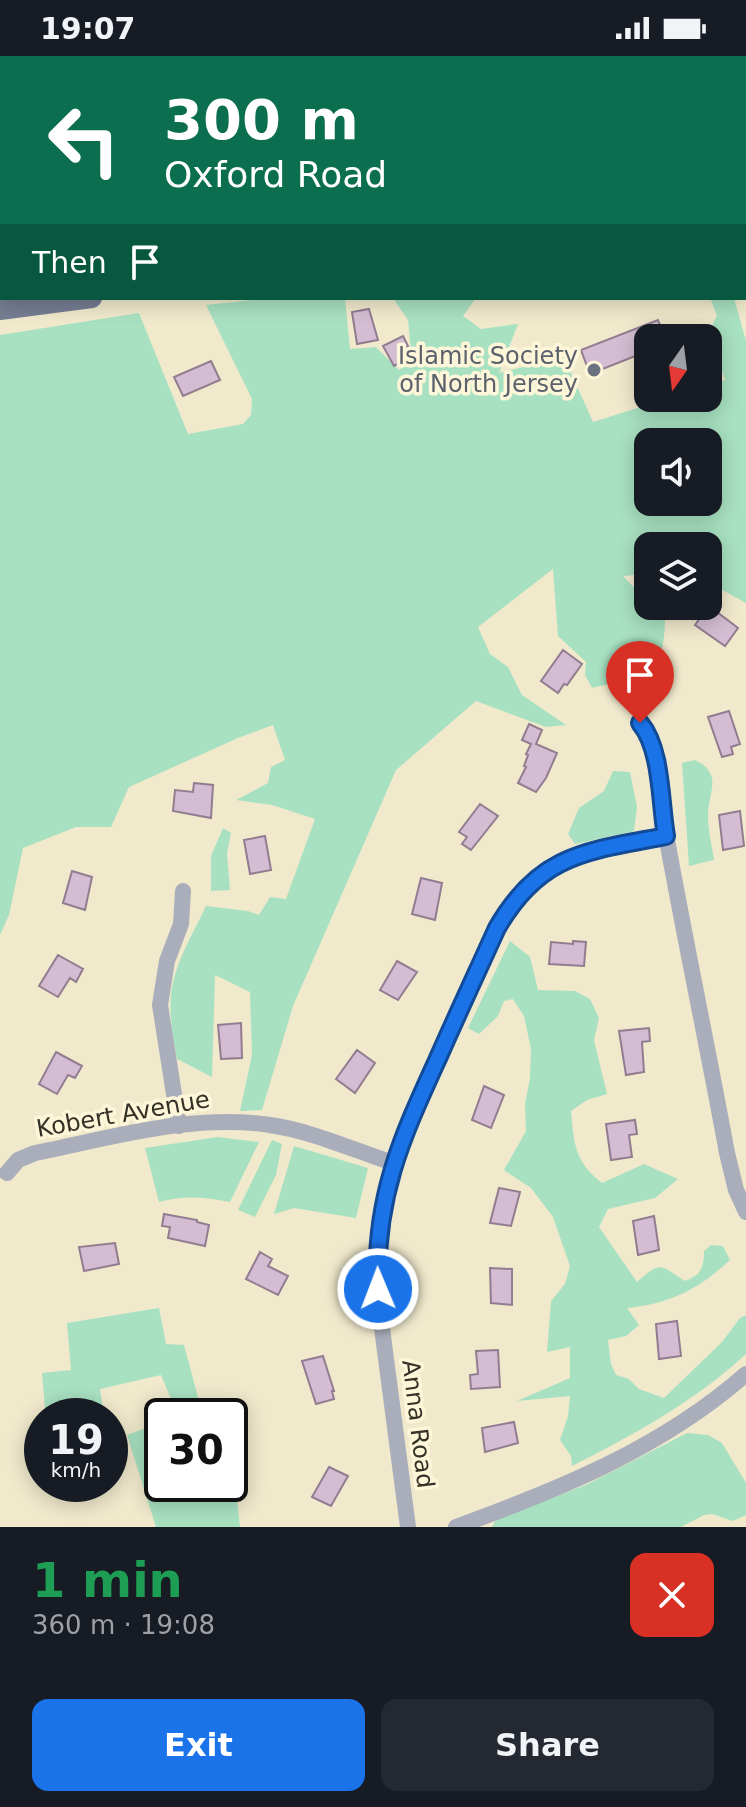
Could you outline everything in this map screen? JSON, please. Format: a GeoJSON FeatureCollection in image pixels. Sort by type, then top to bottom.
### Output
{"type":"FeatureCollection","features":[{"type":"Feature","properties":{"kind":"main road"},"geometry":{"type":"LineString","coordinates":[[0,310],[77,300]]}},
{"type":"Feature","properties":{"kind":"street"},"geometry":{"type":"LineString","coordinates":[[640,723],[650,736],[655,756],[666,836],[727,1153],[736,1190],[746,1212]]}},
{"type":"Feature","properties":{"kind":"street","name":"Anna Road"},"geometry":{"type":"LineString","coordinates":[[408,1527],[378,1289],[377,1249],[393,1163],[497,928],[514,900],[539,876],[564,860],[590,851],[666,836]]}},
{"type":"Feature","properties":{"kind":"street"},"geometry":{"type":"LineString","coordinates":[[179,1126],[160,1005],[167,961],[181,924],[183,891]]}},
{"type":"Feature","properties":{"kind":"street","name":"Kobert Avenue"},"geometry":{"type":"LineString","coordinates":[[7,1173],[18,1160],[35,1153],[179,1126],[228,1121],[272,1125],[393,1163]]}},
{"type":"Feature","properties":{"kind":"street"},"geometry":{"type":"LineString","coordinates":[[456,1527],[628,1456],[707,1407],[746,1374]]}},
{"type":"Feature","properties":{"kind":"green space"},"geometry":{"type":"Polygon","coordinates":[[[252,300],[345,300],[350,349],[376,347],[399,370],[412,360],[408,320],[394,300],[475,300],[463,316],[481,329],[518,324],[499,373],[564,357],[593,422],[634,409],[634,412],[722,412],[722,381],[725,380],[722,371],[722,324],[713,324],[717,316],[711,300],[735,300],[746,341],[746,603],[722,590],[722,532],[634,532],[634,575],[623,576],[634,587],[634,620],[665,620],[657,665],[642,687],[621,681],[592,688],[585,675],[586,662],[558,636],[553,569],[478,627],[490,654],[508,667],[522,695],[566,725],[546,727],[476,701],[396,770],[293,1006],[262,1110],[240,1111],[252,1055],[250,992],[215,975],[212,1077],[177,1059],[171,1003],[180,961],[206,906],[259,915],[270,897],[286,899],[315,819],[272,805],[236,800],[268,783],[271,767],[285,760],[273,725],[129,787],[111,827],[76,827],[23,848],[9,915],[0,935],[0,335],[139,313],[188,434],[243,424],[251,415],[252,399],[206,305],[252,300]]]}},
{"type":"Feature","properties":{"kind":"green space"},"geometry":{"type":"Polygon","coordinates":[[[695,760],[704,765],[712,777],[708,815],[714,860],[689,866],[682,763],[695,760]]]}},
{"type":"Feature","properties":{"kind":"green space"},"geometry":{"type":"Polygon","coordinates":[[[613,771],[630,772],[637,807],[634,831],[575,844],[568,834],[579,808],[604,791],[613,771]]]}},
{"type":"Feature","properties":{"kind":"green space"},"geometry":{"type":"Polygon","coordinates":[[[223,828],[231,833],[227,853],[230,890],[211,891],[211,856],[223,828]]]}},
{"type":"Feature","properties":{"kind":"green space"},"geometry":{"type":"Polygon","coordinates":[[[510,941],[530,957],[538,990],[575,991],[590,999],[599,1018],[594,1040],[607,1094],[587,1100],[571,1111],[575,1143],[586,1168],[602,1183],[644,1164],[678,1179],[655,1198],[608,1209],[599,1227],[637,1282],[660,1267],[685,1281],[690,1279],[700,1270],[704,1251],[711,1245],[723,1246],[730,1260],[683,1293],[657,1303],[627,1308],[639,1325],[626,1336],[608,1340],[611,1364],[616,1375],[629,1379],[639,1389],[664,1398],[746,1315],[746,1354],[706,1387],[663,1416],[572,1466],[571,1456],[560,1440],[568,1416],[570,1396],[517,1401],[570,1378],[570,1347],[547,1352],[551,1301],[565,1284],[570,1266],[553,1217],[531,1188],[504,1170],[526,1131],[525,1104],[531,1049],[524,1016],[513,999],[504,1001],[498,1016],[479,1034],[468,1028],[510,941]]]}},
{"type":"Feature","properties":{"kind":"green space"},"geometry":{"type":"Polygon","coordinates":[[[218,1137],[259,1142],[230,1202],[177,1198],[159,1202],[145,1148],[218,1137]]]}},
{"type":"Feature","properties":{"kind":"green space"},"geometry":{"type":"Polygon","coordinates":[[[272,1140],[282,1144],[276,1175],[255,1217],[238,1210],[272,1140]]]}},
{"type":"Feature","properties":{"kind":"green space"},"geometry":{"type":"Polygon","coordinates":[[[294,1146],[368,1168],[356,1218],[294,1208],[274,1214],[294,1146]]]}},
{"type":"Feature","properties":{"kind":"green space"},"geometry":{"type":"Polygon","coordinates":[[[159,1308],[166,1344],[184,1345],[198,1398],[171,1398],[161,1375],[100,1389],[101,1398],[44,1398],[42,1373],[71,1370],[67,1323],[159,1308]]]}},
{"type":"Feature","properties":{"kind":"green space"},"geometry":{"type":"Polygon","coordinates":[[[144,1429],[144,1489],[128,1438],[128,1435],[144,1429]]]}},
{"type":"Feature","properties":{"kind":"green space"},"geometry":{"type":"Polygon","coordinates":[[[687,1433],[708,1435],[722,1443],[746,1483],[746,1515],[733,1521],[712,1514],[704,1515],[681,1527],[492,1527],[496,1520],[588,1484],[687,1433]]]}},
{"type":"Feature","properties":{"kind":"green space"},"geometry":{"type":"Polygon","coordinates":[[[148,1502],[237,1502],[240,1527],[156,1527],[148,1502]]]}},
{"type":"Feature","properties":{"kind":"building"},"geometry":{"type":"Polygon","coordinates":[[[369,309],[378,340],[357,344],[352,312],[369,309]]]}},
{"type":"Feature","properties":{"kind":"building"},"geometry":{"type":"Polygon","coordinates":[[[634,329],[634,357],[590,374],[581,350],[634,329]]]}},
{"type":"Feature","properties":{"kind":"building"},"geometry":{"type":"Polygon","coordinates":[[[403,336],[408,346],[400,350],[405,360],[394,366],[383,346],[403,336]]]}},
{"type":"Feature","properties":{"kind":"building"},"geometry":{"type":"Polygon","coordinates":[[[211,361],[220,380],[183,396],[174,377],[211,361]]]}},
{"type":"Feature","properties":{"kind":"building"},"geometry":{"type":"Polygon","coordinates":[[[722,616],[738,628],[725,646],[695,625],[699,620],[722,620],[722,616]]]}},
{"type":"Feature","properties":{"kind":"building"},"geometry":{"type":"Polygon","coordinates":[[[563,650],[582,664],[558,693],[541,681],[563,650]]]}},
{"type":"Feature","properties":{"kind":"building"},"geometry":{"type":"Polygon","coordinates":[[[729,711],[740,744],[731,747],[733,754],[722,757],[708,717],[729,711]]]}},
{"type":"Feature","properties":{"kind":"building"},"geometry":{"type":"Polygon","coordinates":[[[529,724],[542,730],[536,744],[557,753],[536,792],[518,783],[526,767],[526,754],[531,744],[522,740],[529,724]]]}},
{"type":"Feature","properties":{"kind":"building"},"geometry":{"type":"Polygon","coordinates":[[[194,783],[213,785],[211,818],[173,811],[175,790],[193,792],[194,783]]]}},
{"type":"Feature","properties":{"kind":"building"},"geometry":{"type":"Polygon","coordinates":[[[480,804],[498,816],[471,850],[462,844],[467,837],[459,832],[480,804]]]}},
{"type":"Feature","properties":{"kind":"building"},"geometry":{"type":"Polygon","coordinates":[[[740,811],[744,846],[723,850],[719,815],[740,811]]]}},
{"type":"Feature","properties":{"kind":"building"},"geometry":{"type":"Polygon","coordinates":[[[265,836],[271,870],[250,874],[244,840],[265,836]]]}},
{"type":"Feature","properties":{"kind":"building"},"geometry":{"type":"Polygon","coordinates":[[[72,871],[92,877],[85,910],[63,903],[72,871]]]}},
{"type":"Feature","properties":{"kind":"building"},"geometry":{"type":"Polygon","coordinates":[[[421,878],[442,883],[435,920],[412,914],[421,878]]]}},
{"type":"Feature","properties":{"kind":"building"},"geometry":{"type":"Polygon","coordinates":[[[573,941],[586,942],[584,966],[549,964],[551,942],[573,944],[573,941]]]}},
{"type":"Feature","properties":{"kind":"building"},"geometry":{"type":"Polygon","coordinates":[[[58,955],[83,969],[76,982],[70,978],[58,997],[39,986],[58,955]]]}},
{"type":"Feature","properties":{"kind":"building"},"geometry":{"type":"Polygon","coordinates":[[[397,961],[417,972],[398,1000],[380,990],[397,961]]]}},
{"type":"Feature","properties":{"kind":"building"},"geometry":{"type":"Polygon","coordinates":[[[241,1023],[242,1058],[221,1059],[218,1025],[241,1023]]]}},
{"type":"Feature","properties":{"kind":"building"},"geometry":{"type":"Polygon","coordinates":[[[649,1028],[650,1041],[642,1042],[644,1072],[626,1075],[619,1031],[649,1028]]]}},
{"type":"Feature","properties":{"kind":"building"},"geometry":{"type":"Polygon","coordinates":[[[357,1050],[375,1063],[355,1093],[336,1079],[357,1050]]]}},
{"type":"Feature","properties":{"kind":"building"},"geometry":{"type":"Polygon","coordinates":[[[56,1052],[82,1066],[75,1078],[68,1075],[57,1094],[39,1084],[56,1052]]]}},
{"type":"Feature","properties":{"kind":"building"},"geometry":{"type":"Polygon","coordinates":[[[484,1086],[504,1095],[491,1128],[472,1120],[484,1086]]]}},
{"type":"Feature","properties":{"kind":"building"},"geometry":{"type":"Polygon","coordinates":[[[635,1120],[637,1134],[629,1135],[632,1157],[611,1160],[606,1124],[635,1120]]]}},
{"type":"Feature","properties":{"kind":"building"},"geometry":{"type":"Polygon","coordinates":[[[499,1188],[520,1192],[511,1226],[490,1223],[499,1188]]]}},
{"type":"Feature","properties":{"kind":"building"},"geometry":{"type":"Polygon","coordinates":[[[164,1214],[209,1225],[205,1246],[168,1238],[170,1227],[162,1226],[164,1214]]]}},
{"type":"Feature","properties":{"kind":"building"},"geometry":{"type":"Polygon","coordinates":[[[654,1216],[659,1250],[638,1255],[633,1221],[654,1216]]]}},
{"type":"Feature","properties":{"kind":"building"},"geometry":{"type":"Polygon","coordinates":[[[115,1243],[119,1264],[84,1271],[79,1247],[115,1243]]]}},
{"type":"Feature","properties":{"kind":"building"},"geometry":{"type":"Polygon","coordinates":[[[260,1252],[272,1259],[268,1266],[288,1276],[278,1295],[246,1279],[260,1252]]]}},
{"type":"Feature","properties":{"kind":"building"},"geometry":{"type":"Polygon","coordinates":[[[490,1268],[512,1269],[512,1305],[491,1303],[490,1268]]]}},
{"type":"Feature","properties":{"kind":"building"},"geometry":{"type":"Polygon","coordinates":[[[677,1321],[681,1356],[659,1359],[656,1324],[677,1321]]]}},
{"type":"Feature","properties":{"kind":"building"},"geometry":{"type":"Polygon","coordinates":[[[498,1350],[500,1387],[471,1389],[470,1375],[478,1374],[476,1351],[498,1350]]]}},
{"type":"Feature","properties":{"kind":"building"},"geometry":{"type":"Polygon","coordinates":[[[323,1356],[334,1399],[316,1404],[302,1361],[323,1356]]]}},
{"type":"Feature","properties":{"kind":"building"},"geometry":{"type":"Polygon","coordinates":[[[514,1422],[518,1443],[485,1452],[482,1428],[514,1422]]]}},
{"type":"Feature","properties":{"kind":"building"},"geometry":{"type":"Polygon","coordinates":[[[329,1467],[348,1476],[331,1506],[312,1497],[329,1467]]]}},
{"type":"Feature","properties":{"kind":"place","name":"Islamic Society of North Jersey"},"geometry":{"type":"Point","coordinates":[594,370]}},
{"type":"Feature","properties":{"kind":"route"},"geometry":{"type":"LineString","coordinates":[[378,1289],[377,1249],[393,1163],[402,1137],[509,907],[539,876],[564,860],[590,851],[666,836],[655,756],[650,736],[640,723]]}}]}
